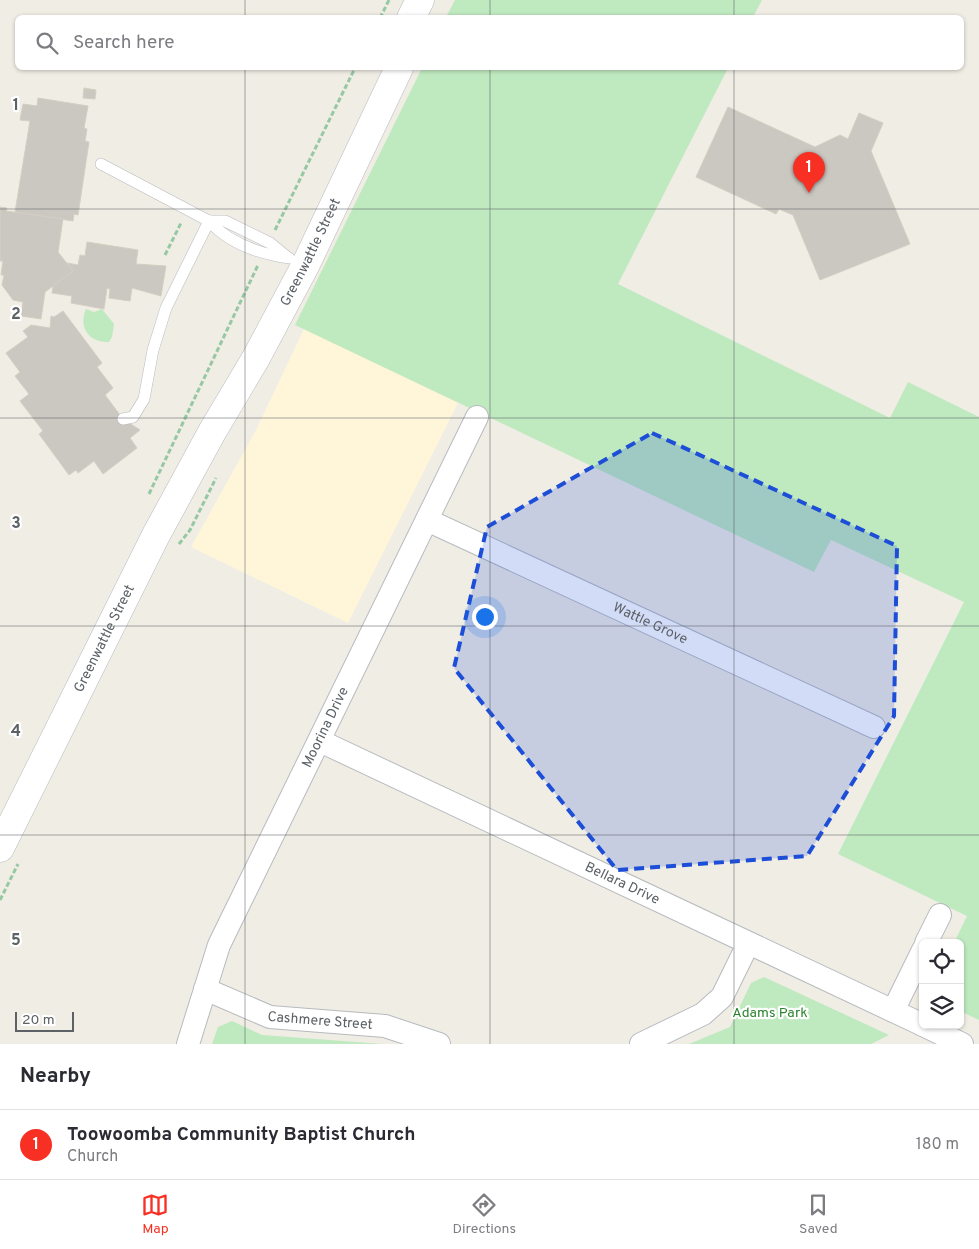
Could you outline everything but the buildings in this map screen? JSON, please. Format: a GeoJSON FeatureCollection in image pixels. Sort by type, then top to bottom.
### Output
{"type":"FeatureCollection","features":[{"type":"Feature","properties":{"kind":"street"},"geometry":{"type":"LineString","coordinates":[[412,15],[420,0]]}},
{"type":"Feature","properties":{"kind":"street"},"geometry":{"type":"LineString","coordinates":[[421,15],[428,0]]}},
{"type":"Feature","properties":{"kind":"street","name":"Greenwattle Street"},"geometry":{"type":"LineString","coordinates":[[2,838],[156,535],[212,432],[242,352],[282,255],[383,70]]}},
{"type":"Feature","properties":{"kind":"street","name":"Greenwattle Street"},"geometry":{"type":"LineString","coordinates":[[282,255],[398,70]]}},
{"type":"Feature","properties":{"kind":"street","name":"Moorina Drive"},"geometry":{"type":"LineString","coordinates":[[188,1044],[219,945],[477,416]]}},
{"type":"Feature","properties":{"kind":"street","name":"Wattle Grove"},"geometry":{"type":"LineString","coordinates":[[427,520],[874,728]]}},
{"type":"Feature","properties":{"kind":"street","name":"Bellara Drive"},"geometry":{"type":"LineString","coordinates":[[320,740],[748,944],[919,1023]]}},
{"type":"Feature","properties":{"kind":"street"},"geometry":{"type":"LineString","coordinates":[[928,939],[940,915]]}},
{"type":"Feature","properties":{"kind":"street"},"geometry":{"type":"LineString","coordinates":[[640,1044],[703,1014],[716,1003],[722,997],[748,944]]}},
{"type":"Feature","properties":{"kind":"street"},"geometry":{"type":"LineString","coordinates":[[893,1011],[919,958]]}},
{"type":"Feature","properties":{"kind":"street","name":"Cashmere Street"},"geometry":{"type":"LineString","coordinates":[[205,989],[270,1017],[384,1026],[439,1044]]}},
{"type":"Feature","properties":{"kind":"street","name":"Bellara Drive"},"geometry":{"type":"LineString","coordinates":[[931,1029],[962,1044]]}},
{"type":"Feature","properties":{"kind":"lane"},"geometry":{"type":"LineString","coordinates":[[101,164],[209,221],[219,232],[282,255]]}},
{"type":"Feature","properties":{"kind":"lane"},"geometry":{"type":"LineString","coordinates":[[123,419],[134,417],[141,406],[153,350],[166,308],[209,221]]}},
{"type":"Feature","properties":{"kind":"path"},"geometry":{"type":"LineString","coordinates":[[382,15],[389,0]]}},
{"type":"Feature","properties":{"kind":"path"},"geometry":{"type":"LineString","coordinates":[[148,497],[254,270],[282,255],[354,70]]}},
{"type":"Feature","properties":{"kind":"highlighted area"},"geometry":{"type":"Polygon","coordinates":[[[652,433],[897,546],[894,716],[807,856],[617,870],[454,668],[487,527],[652,433]]]}},
{"type":"Feature","properties":{"kind":"shaded area"},"geometry":{"type":"Polygon","coordinates":[[[304,329],[458,403],[348,623],[191,547],[256,430],[304,329]]]}},
{"type":"Feature","properties":{"kind":"green space"},"geometry":{"type":"Polygon","coordinates":[[[455,0],[762,0],[754,15],[447,15],[455,0]]]}},
{"type":"Feature","properties":{"kind":"green space"},"geometry":{"type":"Polygon","coordinates":[[[421,70],[727,70],[618,284],[890,418],[908,382],[979,417],[979,1020],[964,1013],[964,939],[956,939],[967,916],[838,854],[964,602],[831,540],[814,572],[295,325],[421,70]]]}},
{"type":"Feature","properties":{"kind":"green space"},"geometry":{"type":"Polygon","coordinates":[[[86,309],[94,312],[102,309],[114,324],[112,337],[109,342],[96,340],[87,333],[83,322],[86,309]]]}},
{"type":"Feature","properties":{"kind":"green space","name":"Adams Park"},"geometry":{"type":"Polygon","coordinates":[[[764,977],[889,1035],[871,1044],[689,1044],[730,1027],[751,983],[764,977]]]}},
{"type":"Feature","properties":{"kind":"green space"},"geometry":{"type":"Polygon","coordinates":[[[232,1021],[262,1035],[383,1044],[212,1044],[218,1027],[232,1021]]]}},
{"type":"Feature","properties":{"kind":"place","name":"Toowoomba Community Baptist Church"},"geometry":{"type":"Point","coordinates":[809,193]}}]}
